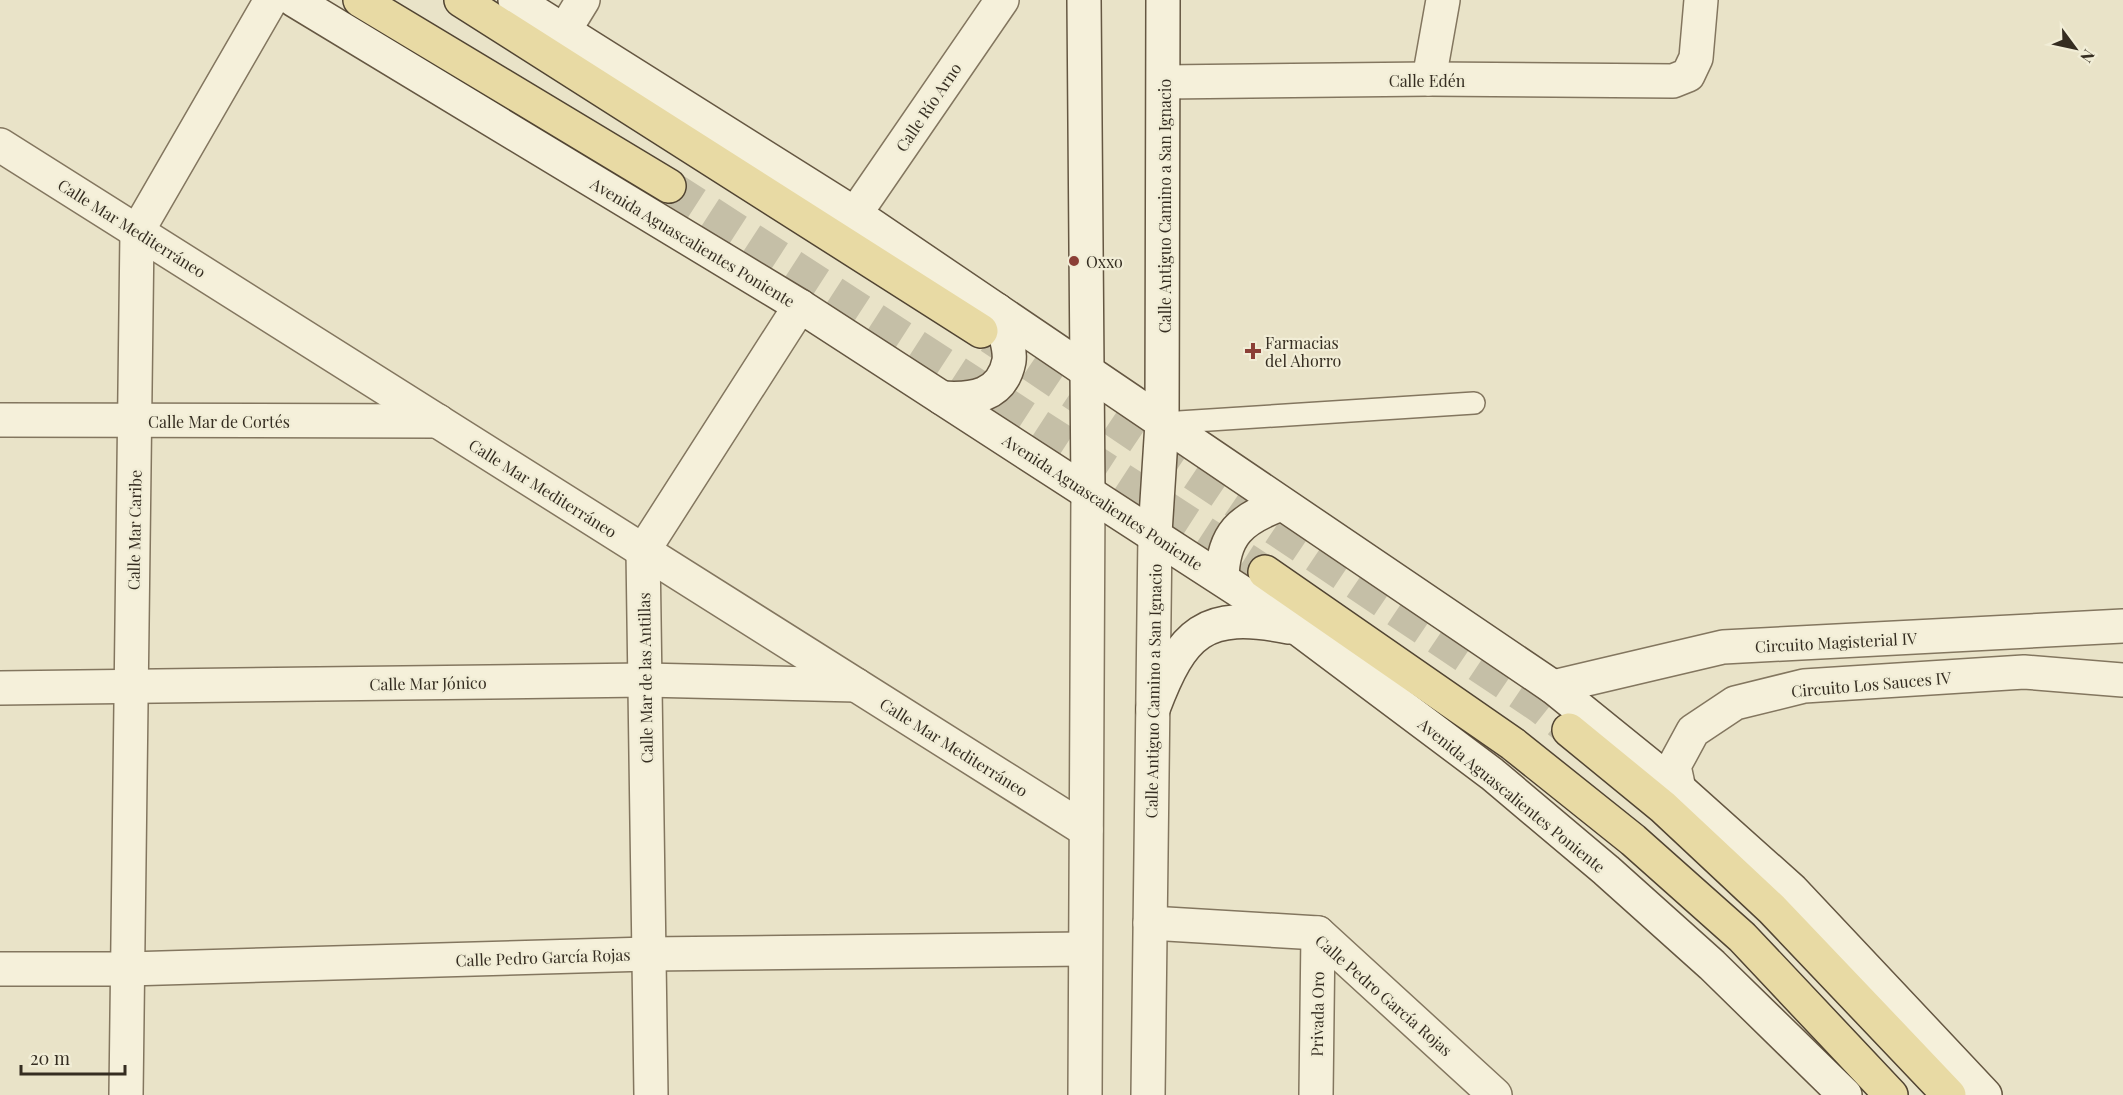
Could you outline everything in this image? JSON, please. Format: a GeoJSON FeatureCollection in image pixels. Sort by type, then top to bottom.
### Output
{"type":"FeatureCollection","features":[{"type":"Feature","properties":{"kind":"main road"},"geometry":{"type":"LineString","coordinates":[[360,0],[669,186]]}},
{"type":"Feature","properties":{"kind":"main road"},"geometry":{"type":"LineString","coordinates":[[461,0],[989,321]]}},
{"type":"Feature","properties":{"kind":"main road","name":"Avenida Aguascalientes Poniente"},"geometry":{"type":"LineString","coordinates":[[1265,572],[1513,744],[1633,840],[1742,937],[1891,1095]]}},
{"type":"Feature","properties":{"kind":"main road"},"geometry":{"type":"LineString","coordinates":[[1569,730],[1663,807],[1772,909],[1949,1095]]}},
{"type":"Feature","properties":{"kind":"street","name":"Calle Mar Caribe"},"geometry":{"type":"LineString","coordinates":[[126,1095],[137,232],[271,0]]}},
{"type":"Feature","properties":{"kind":"street","name":"Avenida Aguascalientes Poniente"},"geometry":{"type":"LineString","coordinates":[[294,0],[800,306],[1155,533],[1300,630],[1492,774],[1606,870],[1712,965],[1845,1095]]}},
{"type":"Feature","properties":{"kind":"street"},"geometry":{"type":"LineString","coordinates":[[515,0],[855,214],[989,321],[1088,372],[1553,687],[1679,789],[1792,890],[1985,1095]]}},
{"type":"Feature","properties":{"kind":"street"},"geometry":{"type":"LineString","coordinates":[[564,31],[583,0]]}},
{"type":"Feature","properties":{"kind":"street","name":"Calle Río Arno"},"geometry":{"type":"LineString","coordinates":[[855,214],[1002,0]]}},
{"type":"Feature","properties":{"kind":"street"},"geometry":{"type":"LineString","coordinates":[[1084,0],[1088,372],[1085,1095]]}},
{"type":"Feature","properties":{"kind":"street","name":"Calle Antiguo Camino a San Ignacio"},"geometry":{"type":"LineString","coordinates":[[1148,1095],[1155,533],[1162,423],[1165,82],[1163,0]]}},
{"type":"Feature","properties":{"kind":"street"},"geometry":{"type":"LineString","coordinates":[[1429,79],[1443,0]]}},
{"type":"Feature","properties":{"kind":"street","name":"Calle Edén"},"geometry":{"type":"LineString","coordinates":[[1165,82],[1429,79],[1673,81],[1688,75],[1696,58],[1701,0]]}},
{"type":"Feature","properties":{"kind":"street","name":"Calle Mar Mediterráneo"},"geometry":{"type":"LineString","coordinates":[[3,149],[1086,830]]}},
{"type":"Feature","properties":{"kind":"street"},"geometry":{"type":"LineString","coordinates":[[644,551],[800,306]]}},
{"type":"Feature","properties":{"kind":"street"},"geometry":{"type":"LineString","coordinates":[[942,398],[969,399],[985,394],[1000,380],[1009,361],[1007,344],[989,321]]}},
{"type":"Feature","properties":{"kind":"street","name":"Calle Mar de Cortés"},"geometry":{"type":"LineString","coordinates":[[0,420],[438,421]]}},
{"type":"Feature","properties":{"kind":"street"},"geometry":{"type":"LineString","coordinates":[[1222,578],[1227,544],[1240,526],[1256,513],[1281,504]]}},
{"type":"Feature","properties":{"kind":"street","name":"Calle Mar de las Antillas"},"geometry":{"type":"LineString","coordinates":[[644,551],[651,1095]]}},
{"type":"Feature","properties":{"kind":"street"},"geometry":{"type":"LineString","coordinates":[[1153,709],[1166,673],[1181,648],[1204,628],[1225,622],[1254,620],[1300,630]]}},
{"type":"Feature","properties":{"kind":"street","name":"Circuito Magisterial IV"},"geometry":{"type":"LineString","coordinates":[[1553,687],[1723,647],[2123,626]]}},
{"type":"Feature","properties":{"kind":"street","name":"Circuito Los Sauces IV"},"geometry":{"type":"LineString","coordinates":[[1679,789],[1674,766],[1693,731],[1735,703],[1793,689],[2024,672],[2123,680]]}},
{"type":"Feature","properties":{"kind":"street","name":"Calle Mar Jónico"},"geometry":{"type":"LineString","coordinates":[[0,688],[645,680],[856,685]]}},
{"type":"Feature","properties":{"kind":"street","name":"Calle Pedro García Rojas"},"geometry":{"type":"LineString","coordinates":[[1150,923],[1318,933],[1495,1095]]}},
{"type":"Feature","properties":{"kind":"street","name":"Privada Oro"},"geometry":{"type":"LineString","coordinates":[[1316,1095],[1318,933]]}},
{"type":"Feature","properties":{"kind":"street","name":"Calle Pedro García Rojas"},"geometry":{"type":"LineString","coordinates":[[0,969],[128,969],[648,954],[1086,949]]}},
{"type":"Feature","properties":{"kind":"lane"},"geometry":{"type":"LineString","coordinates":[[1162,423],[1474,403]]}},
{"type":"Feature","properties":{"kind":"tunnel"},"geometry":{"type":"LineString","coordinates":[[669,186],[1265,572]]}},
{"type":"Feature","properties":{"kind":"tunnel"},"geometry":{"type":"LineString","coordinates":[[990,337],[1540,707],[1569,730]]}},
{"type":"Feature","properties":{"kind":"place","name":"Oxxo"},"geometry":{"type":"Point","coordinates":[1074,261]}},
{"type":"Feature","properties":{"kind":"place","name":"Farmacias del Ahorro"},"geometry":{"type":"Point","coordinates":[1253,351]}}]}
